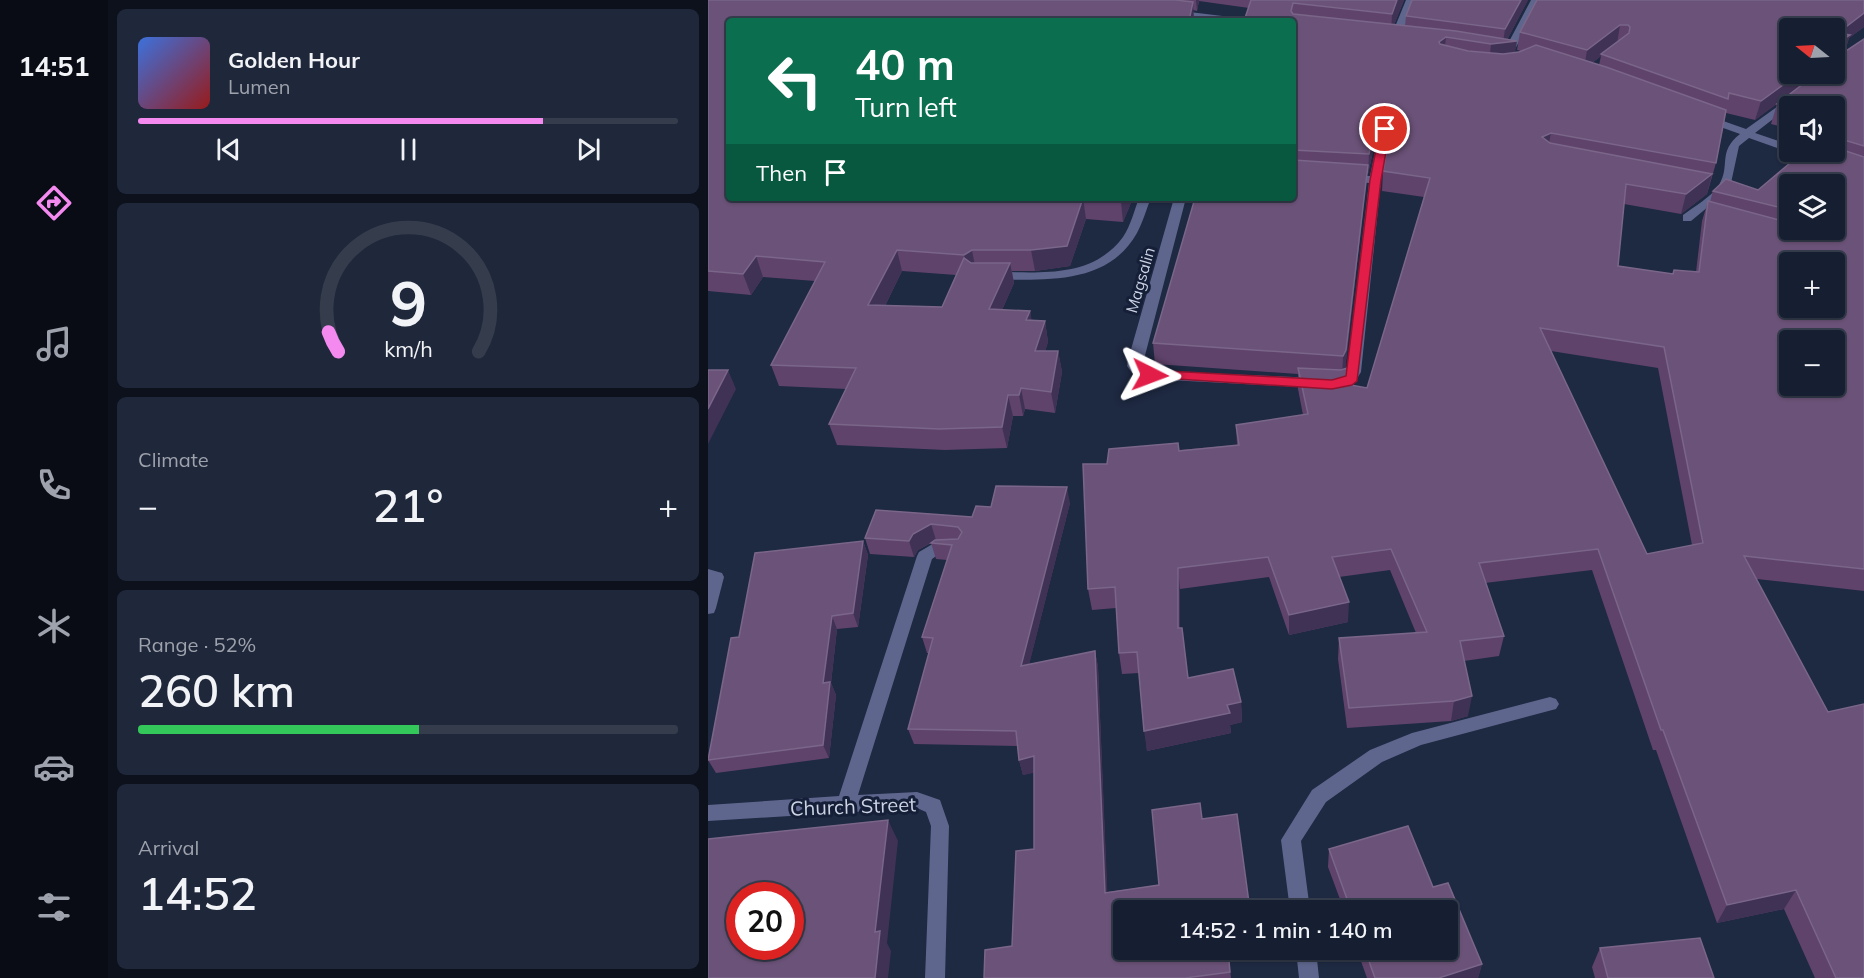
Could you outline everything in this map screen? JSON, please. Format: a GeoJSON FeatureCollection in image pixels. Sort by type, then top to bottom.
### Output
{"type":"FeatureCollection","features":[{"type":"Feature","properties":{"kind":"street"},"geometry":{"type":"LineString","coordinates":[[1395,39],[1411,0]]}},
{"type":"Feature","properties":{"kind":"street"},"geometry":{"type":"LineString","coordinates":[[1507,53],[1536,0]]}},
{"type":"Feature","properties":{"kind":"street"},"geometry":{"type":"LineString","coordinates":[[1188,15],[1197,5]]}},
{"type":"Feature","properties":{"kind":"street"},"geometry":{"type":"LineString","coordinates":[[1164,12],[1202,18]]}},
{"type":"Feature","properties":{"kind":"street"},"geometry":{"type":"LineString","coordinates":[[1384,38],[1407,40]]}},
{"type":"Feature","properties":{"kind":"street"},"geometry":{"type":"LineString","coordinates":[[1695,216],[1728,176],[1734,144],[1800,94]]}},
{"type":"Feature","properties":{"kind":"street"},"geometry":{"type":"LineString","coordinates":[[1693,114],[1779,145]]}},
{"type":"Feature","properties":{"kind":"street"},"geometry":{"type":"LineString","coordinates":[[1340,178],[1375,180],[1385,129]]}},
{"type":"Feature","properties":{"kind":"street","name":"Magsalin"},"geometry":{"type":"LineString","coordinates":[[1179,201],[1135,360],[1134,366],[1137,370],[1161,375],[1332,384],[1347,382],[1352,378],[1354,372],[1375,180]]}},
{"type":"Feature","properties":{"kind":"street"},"geometry":{"type":"LineString","coordinates":[[976,277],[1078,273],[1108,257],[1128,237],[1144,201]]}},
{"type":"Feature","properties":{"kind":"street"},"geometry":{"type":"LineString","coordinates":[[846,804],[925,556],[936,549],[956,549]]}},
{"type":"Feature","properties":{"kind":"street"},"geometry":{"type":"LineString","coordinates":[[708,575],[716,578],[708,608]]}},
{"type":"Feature","properties":{"kind":"street"},"geometry":{"type":"LineString","coordinates":[[1299,900],[1291,840],[1319,796],[1376,756],[1418,738],[1550,705]]}},
{"type":"Feature","properties":{"kind":"street","name":"Church Street"},"geometry":{"type":"LineString","coordinates":[[708,813],[917,800],[933,806],[940,826],[935,978]]}},
{"type":"Feature","properties":{"kind":"street"},"geometry":{"type":"LineString","coordinates":[[1307,960],[1310,978]]}},
{"type":"Feature","properties":{"kind":"building"},"geometry":{"type":"Polygon","coordinates":[[[708,0],[1176,0],[1193,2],[1190,18],[726,18],[726,201],[1082,201],[1067,246],[1031,250],[972,250],[964,255],[897,250],[868,305],[942,307],[964,258],[971,263],[1010,263],[989,309],[1030,311],[1026,320],[1045,321],[1035,351],[1058,351],[1051,392],[1021,388],[1019,395],[1008,395],[1002,427],[939,429],[829,424],[856,368],[771,365],[825,262],[756,256],[743,274],[708,271],[708,0]]]}},
{"type":"Feature","properties":{"kind":"building"},"geometry":{"type":"Polygon","coordinates":[[[1251,0],[1397,0],[1392,14],[1293,3],[1291,11],[1293,14],[1456,31],[1517,41],[1491,44],[1446,37],[1439,42],[1468,51],[1503,54],[1519,52],[1536,45],[1606,67],[1726,110],[1716,163],[1551,133],[1542,137],[1550,143],[1712,174],[1686,194],[1626,184],[1618,266],[1673,274],[1674,270],[1699,272],[1708,201],[1779,220],[1779,240],[1845,240],[1845,174],[1779,174],[1779,207],[1713,191],[1726,179],[1758,190],[1791,162],[1845,162],[1845,151],[1864,157],[1864,569],[1744,556],[1828,712],[1864,704],[1864,978],[1836,978],[1796,890],[1727,905],[1663,730],[1661,730],[1598,549],[1479,563],[1504,636],[1460,641],[1472,696],[1454,701],[1349,708],[1339,638],[1427,632],[1391,549],[1332,557],[1349,602],[1289,615],[1268,557],[1178,568],[1178,628],[1182,628],[1188,678],[1233,669],[1241,702],[1227,705],[1230,713],[1144,731],[1137,652],[1119,653],[1115,587],[1088,589],[1083,464],[1107,464],[1109,449],[1178,443],[1179,451],[1239,445],[1236,425],[1308,414],[1298,368],[1341,370],[1347,368],[1345,384],[1367,388],[1430,178],[1383,171],[1394,110],[1387,105],[1379,109],[1369,154],[1296,150],[1296,18],[1245,18],[1251,0]],[[1540,328],[1647,554],[1703,543],[1664,347],[1540,328]]]}},
{"type":"Feature","properties":{"kind":"building"},"geometry":{"type":"Polygon","coordinates":[[[1412,0],[1521,0],[1505,29],[1406,16],[1412,0]]]}},
{"type":"Feature","properties":{"kind":"building"},"geometry":{"type":"Polygon","coordinates":[[[1537,0],[1864,0],[1864,13],[1845,28],[1845,18],[1779,18],[1779,84],[1784,84],[1761,101],[1729,93],[1728,99],[1601,54],[1629,33],[1628,25],[1620,25],[1587,50],[1520,32],[1537,0]]]}},
{"type":"Feature","properties":{"kind":"building"},"geometry":{"type":"Polygon","coordinates":[[[1864,39],[1864,146],[1845,140],[1845,96],[1787,96],[1803,84],[1845,84],[1845,52],[1864,39]]]}},
{"type":"Feature","properties":{"kind":"building"},"geometry":{"type":"Polygon","coordinates":[[[1296,160],[1368,165],[1346,350],[1343,356],[1153,343],[1194,201],[1296,201],[1296,160]]]}},
{"type":"Feature","properties":{"kind":"building"},"geometry":{"type":"Polygon","coordinates":[[[708,370],[728,370],[708,409],[708,370]]]}},
{"type":"Feature","properties":{"kind":"building"},"geometry":{"type":"Polygon","coordinates":[[[996,486],[1067,487],[1021,666],[1095,651],[1105,893],[1159,885],[1152,810],[1200,803],[1202,819],[1237,814],[1249,900],[1113,900],[1113,960],[1229,960],[1230,972],[1185,978],[984,978],[985,950],[1012,946],[1016,851],[1034,849],[1034,756],[1019,760],[1016,731],[908,729],[933,638],[922,637],[952,545],[931,543],[935,540],[958,539],[962,532],[958,527],[931,524],[913,534],[909,541],[865,538],[876,510],[972,517],[976,506],[991,507],[996,486]]]}},
{"type":"Feature","properties":{"kind":"building"},"geometry":{"type":"Polygon","coordinates":[[[863,541],[853,613],[832,616],[823,683],[830,682],[823,745],[708,760],[731,638],[739,637],[755,553],[863,541]]]}},
{"type":"Feature","properties":{"kind":"building"},"geometry":{"type":"Polygon","coordinates":[[[888,820],[875,932],[880,931],[875,978],[708,978],[708,839],[888,820]]]}},
{"type":"Feature","properties":{"kind":"building"},"geometry":{"type":"Polygon","coordinates":[[[1408,826],[1433,887],[1448,883],[1455,900],[1347,900],[1329,849],[1408,826]]]}},
{"type":"Feature","properties":{"kind":"building"},"geometry":{"type":"Polygon","coordinates":[[[1458,907],[1482,964],[1439,978],[1375,978],[1369,960],[1458,960],[1458,907]]]}},
{"type":"Feature","properties":{"kind":"building"},"geometry":{"type":"Polygon","coordinates":[[[1700,938],[1714,978],[1608,978],[1600,948],[1700,938]]]}},
{"type":"Feature","properties":{"kind":"route"},"geometry":{"type":"LineString","coordinates":[[1150,375],[1332,384],[1347,382],[1352,378],[1375,180],[1385,129]]}}]}
